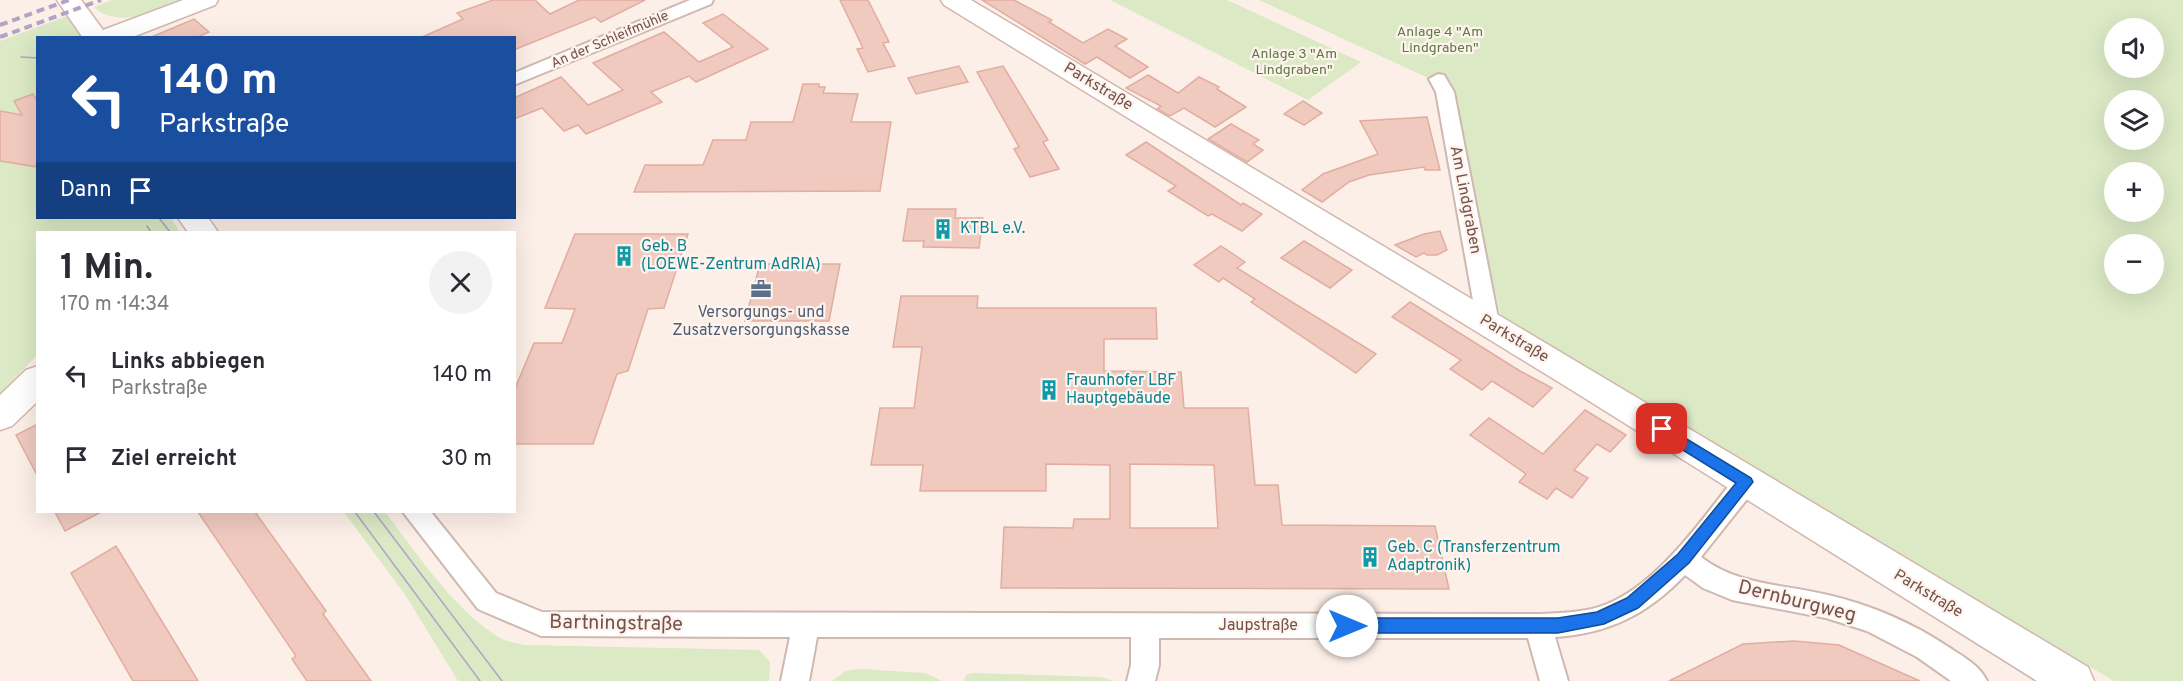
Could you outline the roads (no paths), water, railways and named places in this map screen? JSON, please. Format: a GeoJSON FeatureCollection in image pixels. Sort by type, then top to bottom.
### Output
{"type":"FeatureCollection","features":[{"type":"Feature","properties":{"kind":"street"},"geometry":{"type":"LineString","coordinates":[[69,0],[95,36]]}},
{"type":"Feature","properties":{"kind":"street"},"geometry":{"type":"LineString","coordinates":[[110,36],[206,0]]}},
{"type":"Feature","properties":{"kind":"street","name":"An der Schleifmühle"},"geometry":{"type":"LineString","coordinates":[[516,79],[705,0]]}},
{"type":"Feature","properties":{"kind":"street","name":"Parkstraße"},"geometry":{"type":"LineString","coordinates":[[953,0],[1488,323],[2073,681]]}},
{"type":"Feature","properties":{"kind":"street","name":"Am Lindgraben"},"geometry":{"type":"LineString","coordinates":[[1438,79],[1444,92],[1488,323]]}},
{"type":"Feature","properties":{"kind":"street"},"geometry":{"type":"LineString","coordinates":[[0,416],[36,381]]}},
{"type":"Feature","properties":{"kind":"street","name":"Jaupstraße"},"geometry":{"type":"LineString","coordinates":[[806,625],[1538,626],[1578,623],[1618,612],[1645,594],[1683,559],[1746,482]]}},
{"type":"Feature","properties":{"kind":"street","name":"Bartningstraße"},"geometry":{"type":"LineString","coordinates":[[417,513],[487,602],[541,624],[806,625]]}},
{"type":"Feature","properties":{"kind":"street","name":"Dernburgweg"},"geometry":{"type":"LineString","coordinates":[[1683,559],[1717,582],[1760,595],[1832,607],[1893,628],[1939,654],[1973,681]]}},
{"type":"Feature","properties":{"kind":"street"},"geometry":{"type":"LineString","coordinates":[[795,681],[806,625]]}},
{"type":"Feature","properties":{"kind":"street"},"geometry":{"type":"LineString","coordinates":[[1141,681],[1145,665],[1145,626]]}},
{"type":"Feature","properties":{"kind":"street"},"geometry":{"type":"LineString","coordinates":[[1538,626],[1554,681]]}},
{"type":"Feature","properties":{"kind":"tram line"},"geometry":{"type":"LineString","coordinates":[[21,57],[36,58]]}},
{"type":"Feature","properties":{"kind":"tram line"},"geometry":{"type":"LineString","coordinates":[[160,219],[169,231]]}},
{"type":"Feature","properties":{"kind":"tram line"},"geometry":{"type":"LineString","coordinates":[[147,226],[150,231]]}},
{"type":"Feature","properties":{"kind":"tram line"},"geometry":{"type":"LineString","coordinates":[[356,513],[480,681]]}},
{"type":"Feature","properties":{"kind":"tram line"},"geometry":{"type":"LineString","coordinates":[[375,513],[502,681]]}},
{"type":"Feature","properties":{"kind":"railway"},"geometry":{"type":"LineString","coordinates":[[0,25],[69,0]]}},
{"type":"Feature","properties":{"kind":"railway"},"geometry":{"type":"LineString","coordinates":[[0,37],[101,0]]}},
{"type":"Feature","properties":{"kind":"place","name":"KTBL e.V."},"geometry":{"type":"Point","coordinates":[943,229]}},
{"type":"Feature","properties":{"kind":"place","name":"Geb. B (LOEWE-Zentrum AdRIA)"},"geometry":{"type":"Point","coordinates":[624,256]}},
{"type":"Feature","properties":{"kind":"place","name":"Versorgungs- und Zusatzversorgungskasse"},"geometry":{"type":"Point","coordinates":[761,289]}},
{"type":"Feature","properties":{"kind":"place","name":"Fraunhofer LBF Hauptgebäude"},"geometry":{"type":"Point","coordinates":[1049,390]}},
{"type":"Feature","properties":{"kind":"place","name":"Geb. C (Transferzentrum Adaptronik)"},"geometry":{"type":"Point","coordinates":[1370,557]}},
{"type":"Feature","properties":{"kind":"park label","name":"Anlage 4 \"Am Lindgraben\""},"geometry":{"type":"Point","coordinates":[1440,40]}},
{"type":"Feature","properties":{"kind":"park label","name":"Anlage 3 \"Am Lindgraben\""},"geometry":{"type":"Point","coordinates":[1294,62]}}]}
